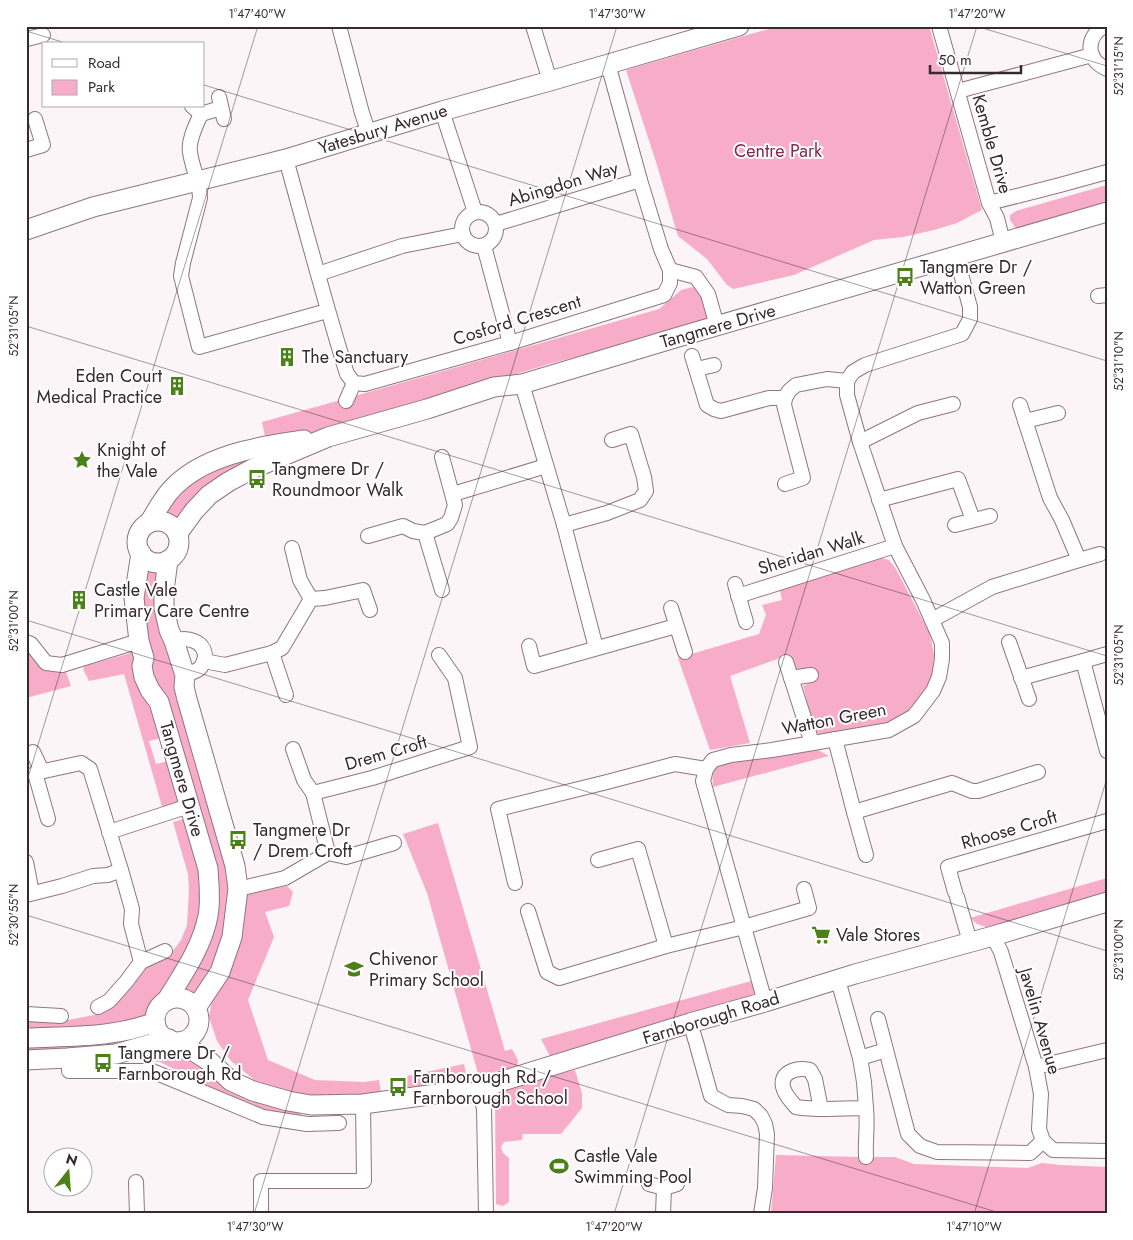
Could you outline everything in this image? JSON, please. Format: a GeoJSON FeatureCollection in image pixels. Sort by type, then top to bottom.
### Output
{"type":"FeatureCollection","features":[{"type":"Feature","properties":{"kind":"street"},"geometry":{"type":"LineString","coordinates":[[339,26],[369,134]]}},
{"type":"Feature","properties":{"kind":"street"},"geometry":{"type":"LineString","coordinates":[[533,26],[550,81]]}},
{"type":"Feature","properties":{"kind":"street","name":"Yatesbury Avenue"},"geometry":{"type":"LineString","coordinates":[[26,230],[94,207],[286,159],[442,111],[739,26]]}},
{"type":"Feature","properties":{"kind":"street","name":"Kemble Drive"},"geometry":{"type":"LineString","coordinates":[[940,26],[989,203],[997,218],[1003,242]]}},
{"type":"Feature","properties":{"kind":"street"},"geometry":{"type":"LineString","coordinates":[[1104,26],[1094,35],[1090,48],[1095,61],[1107,69]]}},
{"type":"Feature","properties":{"kind":"street"},"geometry":{"type":"LineString","coordinates":[[26,38],[43,35]]}},
{"type":"Feature","properties":{"kind":"street"},"geometry":{"type":"LineString","coordinates":[[958,91],[1092,55]]}},
{"type":"Feature","properties":{"kind":"street"},"geometry":{"type":"LineString","coordinates":[[608,64],[661,249],[670,270],[696,277],[708,294],[717,326]]}},
{"type":"Feature","properties":{"kind":"street"},"geometry":{"type":"LineString","coordinates":[[221,108],[197,110],[190,150],[198,180],[200,198],[181,276],[199,346],[327,311]]}},
{"type":"Feature","properties":{"kind":"street"},"geometry":{"type":"LineString","coordinates":[[442,111],[475,212]]}},
{"type":"Feature","properties":{"kind":"street"},"geometry":{"type":"LineString","coordinates":[[26,150],[42,144],[35,119]]}},
{"type":"Feature","properties":{"kind":"street"},"geometry":{"type":"LineString","coordinates":[[286,159],[327,311],[347,374],[354,383],[346,402]]}},
{"type":"Feature","properties":{"kind":"street"},"geometry":{"type":"LineString","coordinates":[[989,203],[1107,172]]}},
{"type":"Feature","properties":{"kind":"street","name":"Abingdon Way"},"geometry":{"type":"LineString","coordinates":[[496,224],[640,180]]}},
{"type":"Feature","properties":{"kind":"street"},"geometry":{"type":"LineString","coordinates":[[475,212],[490,215],[496,224],[497,230],[493,240],[484,246],[473,246],[462,234],[466,218],[475,212]]}},
{"type":"Feature","properties":{"kind":"street","name":"Tangmere Drive"},"geometry":{"type":"LineString","coordinates":[[178,534],[194,511],[209,496],[228,482],[252,469],[328,437],[427,409],[494,387],[522,384],[1107,212]]}},
{"type":"Feature","properties":{"kind":"street"},"geometry":{"type":"LineString","coordinates":[[318,274],[402,246],[462,234]]}},
{"type":"Feature","properties":{"kind":"street"},"geometry":{"type":"LineString","coordinates":[[484,246],[510,343]]}},
{"type":"Feature","properties":{"kind":"street"},"geometry":{"type":"LineString","coordinates":[[785,484],[803,478],[784,405],[789,391],[796,385],[827,379],[847,381],[853,372],[865,365],[962,334],[970,320],[970,306],[956,256]]}},
{"type":"Feature","properties":{"kind":"street","name":"Cosford Crescent"},"geometry":{"type":"LineString","coordinates":[[354,383],[365,384],[510,343],[664,295],[670,284],[670,270]]}},
{"type":"Feature","properties":{"kind":"street"},"geometry":{"type":"LineString","coordinates":[[714,365],[695,363],[707,405],[714,409],[720,411],[769,398],[786,398]]}},
{"type":"Feature","properties":{"kind":"street","name":"Watton Green"},"geometry":{"type":"LineString","coordinates":[[706,769],[713,760],[731,755],[889,730],[914,716],[933,691],[939,676],[942,643],[895,546],[860,442],[847,395],[847,381]]}},
{"type":"Feature","properties":{"kind":"street"},"geometry":{"type":"LineString","coordinates":[[522,384],[564,525],[596,648]]}},
{"type":"Feature","properties":{"kind":"street"},"geometry":{"type":"LineString","coordinates":[[860,442],[918,414],[953,404]]}},
{"type":"Feature","properties":{"kind":"street"},"geometry":{"type":"LineString","coordinates":[[1020,406],[1050,498],[1062,520],[1079,560]]}},
{"type":"Feature","properties":{"kind":"street"},"geometry":{"type":"LineString","coordinates":[[1025,421],[1058,413]]}},
{"type":"Feature","properties":{"kind":"street"},"geometry":{"type":"LineString","coordinates":[[564,525],[607,513],[640,500],[646,491],[644,477],[631,434],[612,440]]}},
{"type":"Feature","properties":{"kind":"street","name":"Tangmere Drive"},"geometry":{"type":"LineString","coordinates":[[149,523],[170,491],[192,473],[209,463],[225,456],[274,444],[328,437]]}},
{"type":"Feature","properties":{"kind":"street"},"geometry":{"type":"LineString","coordinates":[[368,536],[403,526],[413,531],[425,533],[447,524],[455,505],[442,457]]}},
{"type":"Feature","properties":{"kind":"street"},"geometry":{"type":"LineString","coordinates":[[453,494],[546,466]]}},
{"type":"Feature","properties":{"kind":"street"},"geometry":{"type":"LineString","coordinates":[[879,500],[958,479],[972,520]]}},
{"type":"Feature","properties":{"kind":"street"},"geometry":{"type":"LineString","coordinates":[[955,525],[990,516]]}},
{"type":"Feature","properties":{"kind":"street"},"geometry":{"type":"LineString","coordinates":[[156,521],[169,523],[178,534],[179,546],[177,552],[168,560],[156,562],[145,558],[141,554],[138,548],[138,536],[140,530],[149,523],[156,521]]}},
{"type":"Feature","properties":{"kind":"street"},"geometry":{"type":"LineString","coordinates":[[425,533],[442,590]]}},
{"type":"Feature","properties":{"kind":"street","name":"Sheridan Walk"},"geometry":{"type":"LineString","coordinates":[[746,622],[736,590],[895,546]]}},
{"type":"Feature","properties":{"kind":"street"},"geometry":{"type":"LineString","coordinates":[[292,548],[300,580],[311,600]]}},
{"type":"Feature","properties":{"kind":"street","name":"Tangmere Drive"},"geometry":{"type":"LineString","coordinates":[[141,554],[134,598],[139,641],[144,658],[142,666],[144,677],[150,690],[159,702],[208,869],[210,894],[208,915],[196,951],[167,1000]]}},
{"type":"Feature","properties":{"kind":"street"},"geometry":{"type":"LineString","coordinates":[[932,620],[992,587],[1100,554]]}},
{"type":"Feature","properties":{"kind":"street","name":"Tangmere Drive"},"geometry":{"type":"LineString","coordinates":[[168,560],[164,608],[169,630],[185,675],[184,687],[235,866],[238,889],[232,938],[220,972],[196,1008]]}},
{"type":"Feature","properties":{"kind":"street"},"geometry":{"type":"LineString","coordinates":[[311,600],[363,590],[370,610]]}},
{"type":"Feature","properties":{"kind":"street"},"geometry":{"type":"LineString","coordinates":[[204,661],[225,665],[272,653],[282,648],[311,600]]}},
{"type":"Feature","properties":{"kind":"street"},"geometry":{"type":"LineString","coordinates":[[671,608],[685,652]]}},
{"type":"Feature","properties":{"kind":"street"},"geometry":{"type":"LineString","coordinates":[[528,646],[534,666],[676,626]]}},
{"type":"Feature","properties":{"kind":"street"},"geometry":{"type":"LineString","coordinates":[[174,641],[190,639],[198,643],[205,652],[204,661],[200,668],[185,675]]}},
{"type":"Feature","properties":{"kind":"street"},"geometry":{"type":"LineString","coordinates":[[26,642],[31,644],[46,662],[62,664],[139,641]]}},
{"type":"Feature","properties":{"kind":"street"},"geometry":{"type":"LineString","coordinates":[[1009,642],[1028,699]]}},
{"type":"Feature","properties":{"kind":"street"},"geometry":{"type":"LineString","coordinates":[[272,653],[286,695]]}},
{"type":"Feature","properties":{"kind":"street"},"geometry":{"type":"LineString","coordinates":[[1021,678],[1107,654]]}},
{"type":"Feature","properties":{"kind":"street","name":"Drem Croft"},"geometry":{"type":"LineString","coordinates":[[313,793],[372,778],[470,748],[455,678],[439,655]]}},
{"type":"Feature","properties":{"kind":"street"},"geometry":{"type":"LineString","coordinates":[[786,662],[812,743]]}},
{"type":"Feature","properties":{"kind":"street"},"geometry":{"type":"LineString","coordinates":[[1083,662],[1107,750]]}},
{"type":"Feature","properties":{"kind":"street"},"geometry":{"type":"LineString","coordinates":[[791,678],[810,675]]}},
{"type":"Feature","properties":{"kind":"street"},"geometry":{"type":"LineString","coordinates":[[834,738],[866,855]]}},
{"type":"Feature","properties":{"kind":"street"},"geometry":{"type":"LineString","coordinates":[[293,749],[304,780],[313,793],[328,853]]}},
{"type":"Feature","properties":{"kind":"street"},"geometry":{"type":"LineString","coordinates":[[33,752],[42,771]]}},
{"type":"Feature","properties":{"kind":"street"},"geometry":{"type":"LineString","coordinates":[[48,818],[35,773],[81,763],[90,769],[132,910],[131,924],[141,962]]}},
{"type":"Feature","properties":{"kind":"street"},"geometry":{"type":"LineString","coordinates":[[515,883],[498,809],[674,764],[706,769],[703,781],[765,1002]]}},
{"type":"Feature","properties":{"kind":"street"},"geometry":{"type":"LineString","coordinates":[[854,812],[952,783],[972,791],[978,791],[1038,772]]}},
{"type":"Feature","properties":{"kind":"street"},"geometry":{"type":"LineString","coordinates":[[109,832],[189,806]]}},
{"type":"Feature","properties":{"kind":"street","name":"Rhoose Croft"},"geometry":{"type":"LineString","coordinates":[[970,942],[948,867],[1107,821]]}},
{"type":"Feature","properties":{"kind":"street"},"geometry":{"type":"LineString","coordinates":[[238,889],[285,878],[328,853],[346,857],[394,843]]}},
{"type":"Feature","properties":{"kind":"street"},"geometry":{"type":"LineString","coordinates":[[598,860],[638,849],[666,946]]}},
{"type":"Feature","properties":{"kind":"street"},"geometry":{"type":"LineString","coordinates":[[26,862],[29,894],[93,876],[108,875],[121,870]]}},
{"type":"Feature","properties":{"kind":"street"},"geometry":{"type":"LineString","coordinates":[[528,910],[547,972],[559,978],[666,946],[744,927],[809,908],[804,889]]}},
{"type":"Feature","properties":{"kind":"street","name":"Farnborough Road"},"geometry":{"type":"LineString","coordinates":[[174,1041],[209,1061],[231,1081],[253,1091],[288,1101],[311,1105],[363,1104],[451,1092],[479,1093],[496,1083],[690,1023],[1107,902]]}},
{"type":"Feature","properties":{"kind":"street","name":"Javelin Avenue"},"geometry":{"type":"LineString","coordinates":[[993,936],[1001,952],[1036,1067],[1041,1094],[1039,1129],[1043,1141]]}},
{"type":"Feature","properties":{"kind":"street"},"geometry":{"type":"LineString","coordinates":[[98,1007],[109,1001],[141,962],[165,951]]}},
{"type":"Feature","properties":{"kind":"street"},"geometry":{"type":"LineString","coordinates":[[838,980],[860,1058],[864,1082],[867,1119],[866,1157]]}},
{"type":"Feature","properties":{"kind":"street"},"geometry":{"type":"LineString","coordinates":[[26,1060],[116,1054],[186,1040],[196,1032],[199,1020],[196,1008],[183,998],[167,1000],[155,1015],[157,1029],[161,1035],[174,1041]]}},
{"type":"Feature","properties":{"kind":"street"},"geometry":{"type":"LineString","coordinates":[[26,1014],[61,1016]]}},
{"type":"Feature","properties":{"kind":"street"},"geometry":{"type":"LineString","coordinates":[[878,1019],[908,1134],[920,1146],[937,1152],[1030,1153],[1043,1141],[1053,1150],[1107,1151]]}},
{"type":"Feature","properties":{"kind":"street"},"geometry":{"type":"LineString","coordinates":[[26,1038],[104,1034],[139,1028],[155,1022]]}},
{"type":"Feature","properties":{"kind":"street"},"geometry":{"type":"LineString","coordinates":[[690,1023],[711,1096],[728,1105],[754,1109],[761,1116],[765,1124],[767,1134],[765,1188],[761,1214]]}},
{"type":"Feature","properties":{"kind":"street","name":"Farnborough Road"},"geometry":{"type":"LineString","coordinates":[[196,1032],[230,1070],[253,1091]]}},
{"type":"Feature","properties":{"kind":"street"},"geometry":{"type":"LineString","coordinates":[[860,1058],[886,1050]]}},
{"type":"Feature","properties":{"kind":"street"},"geometry":{"type":"LineString","coordinates":[[1036,1067],[1107,1050]]}},
{"type":"Feature","properties":{"kind":"street"},"geometry":{"type":"LineString","coordinates":[[67,1058],[69,1072],[152,1071],[263,1117],[307,1124],[339,1123]]}},
{"type":"Feature","properties":{"kind":"street"},"geometry":{"type":"LineString","coordinates":[[479,1093],[484,1108],[486,1214]]}},
{"type":"Feature","properties":{"kind":"street"},"geometry":{"type":"LineString","coordinates":[[261,1214],[261,1181],[364,1181],[363,1104]]}},
{"type":"Feature","properties":{"kind":"street"},"geometry":{"type":"LineString","coordinates":[[307,1124],[311,1105]]}},
{"type":"Feature","properties":{"kind":"street"},"geometry":{"type":"LineString","coordinates":[[821,1108],[866,1108]]}},
{"type":"Feature","properties":{"kind":"street"},"geometry":{"type":"LineString","coordinates":[[136,1182],[137,1214]]}},
{"type":"Feature","properties":{"kind":"street"},"geometry":{"type":"LineString","coordinates":[[649,1184],[671,1186],[663,1214]]}},
{"type":"Feature","properties":{"kind":"green space","name":"Centre Park"},"geometry":{"type":"Polygon","coordinates":[[[779,26],[929,26],[982,210],[957,223],[934,230],[903,237],[874,240],[794,275],[733,289],[727,285],[707,259],[678,236],[626,70],[779,26]]]}},
{"type":"Feature","properties":{"kind":"green space"},"geometry":{"type":"Polygon","coordinates":[[[1107,185],[1107,206],[1017,230],[1010,220],[1010,215],[1016,211],[1107,185]]]}},
{"type":"Feature","properties":{"kind":"green space"},"geometry":{"type":"Polygon","coordinates":[[[693,287],[701,290],[708,317],[704,323],[549,364],[340,428],[275,440],[265,436],[262,422],[659,309],[681,290],[693,287]]]}},
{"type":"Feature","properties":{"kind":"green space"},"geometry":{"type":"Polygon","coordinates":[[[257,455],[178,527],[165,517],[168,509],[190,484],[230,464],[257,455]]]}},
{"type":"Feature","properties":{"kind":"green space"},"geometry":{"type":"Polygon","coordinates":[[[878,557],[889,560],[896,569],[930,634],[934,655],[933,672],[925,690],[907,714],[888,725],[821,736],[814,729],[803,686],[814,681],[813,671],[797,670],[788,655],[730,676],[750,743],[710,750],[678,658],[759,634],[766,615],[762,605],[782,600],[780,590],[878,557]]]}},
{"type":"Feature","properties":{"kind":"green space"},"geometry":{"type":"Polygon","coordinates":[[[146,567],[163,572],[233,886],[227,938],[197,997],[178,989],[215,903],[150,670],[152,664],[141,603],[146,567]]]}},
{"type":"Feature","properties":{"kind":"green space"},"geometry":{"type":"Polygon","coordinates":[[[26,649],[44,667],[52,672],[66,672],[71,686],[26,698],[26,649]]]}},
{"type":"Feature","properties":{"kind":"green space"},"geometry":{"type":"Polygon","coordinates":[[[131,653],[138,657],[161,738],[149,741],[156,764],[169,761],[180,804],[163,810],[124,674],[89,681],[83,669],[85,666],[131,653]]]}},
{"type":"Feature","properties":{"kind":"green space"},"geometry":{"type":"Polygon","coordinates":[[[817,750],[829,756],[713,787],[714,772],[723,761],[817,750]]]}},
{"type":"Feature","properties":{"kind":"green space"},"geometry":{"type":"Polygon","coordinates":[[[184,819],[203,878],[197,933],[167,988],[152,1005],[149,1013],[139,1021],[26,1033],[26,1022],[63,1021],[99,1014],[115,1001],[139,972],[172,952],[181,940],[187,925],[188,874],[173,822],[184,819]]]}},
{"type":"Feature","properties":{"kind":"green space"},"geometry":{"type":"Polygon","coordinates":[[[438,823],[505,1051],[512,1049],[518,1060],[517,1068],[497,1071],[479,1077],[427,893],[403,834],[438,823]]]}},
{"type":"Feature","properties":{"kind":"green space"},"geometry":{"type":"Polygon","coordinates":[[[1107,878],[1107,894],[989,928],[977,924],[970,918],[1107,878]]]}},
{"type":"Feature","properties":{"kind":"green space"},"geometry":{"type":"Polygon","coordinates":[[[287,886],[293,892],[289,906],[265,912],[274,937],[248,1000],[268,1060],[315,1080],[363,1082],[379,1080],[381,1092],[362,1099],[333,1101],[289,1094],[258,1083],[231,1061],[217,1041],[209,1017],[213,994],[246,895],[287,886]]]}},
{"type":"Feature","properties":{"kind":"green space"},"geometry":{"type":"Polygon","coordinates":[[[751,981],[755,992],[751,998],[550,1056],[541,1039],[751,981]]]}},
{"type":"Feature","properties":{"kind":"green space"},"geometry":{"type":"Polygon","coordinates":[[[149,1029],[154,1039],[98,1051],[26,1056],[26,1042],[149,1029]]]}},
{"type":"Feature","properties":{"kind":"green space"},"geometry":{"type":"Polygon","coordinates":[[[169,1048],[182,1051],[244,1093],[243,1098],[301,1113],[300,1118],[278,1114],[214,1089],[209,1092],[194,1085],[196,1080],[160,1062],[142,1060],[142,1052],[169,1048]]]}},
{"type":"Feature","properties":{"kind":"green space"},"geometry":{"type":"Polygon","coordinates":[[[464,1064],[468,1082],[427,1089],[407,1088],[407,1076],[464,1064]]]}},
{"type":"Feature","properties":{"kind":"green space"},"geometry":{"type":"Polygon","coordinates":[[[575,1070],[582,1093],[582,1108],[561,1134],[523,1134],[522,1140],[504,1142],[501,1147],[503,1153],[509,1158],[509,1202],[503,1206],[496,1204],[495,1096],[505,1088],[575,1070]]]}},
{"type":"Feature","properties":{"kind":"green space"},"geometry":{"type":"Polygon","coordinates":[[[776,1155],[895,1157],[914,1164],[1028,1168],[1042,1163],[1107,1167],[1107,1214],[771,1214],[776,1155]]]}},
{"type":"Feature","properties":{"kind":"place","name":"Tangmere Dr / Watton Green"},"geometry":{"type":"Point","coordinates":[905,277]}},
{"type":"Feature","properties":{"kind":"place","name":"The Sanctuary"},"geometry":{"type":"Point","coordinates":[287,357]}},
{"type":"Feature","properties":{"kind":"place","name":"Eden Court Medical Practice"},"geometry":{"type":"Point","coordinates":[177,386]}},
{"type":"Feature","properties":{"kind":"place","name":"Knight of the Vale"},"geometry":{"type":"Point","coordinates":[82,460]}},
{"type":"Feature","properties":{"kind":"place","name":"Tangmere Dr / Roundmoor Walk"},"geometry":{"type":"Point","coordinates":[257,479]}},
{"type":"Feature","properties":{"kind":"place","name":"Castle Vale Primary Care Centre"},"geometry":{"type":"Point","coordinates":[79,600]}},
{"type":"Feature","properties":{"kind":"place","name":"Tangmere Dr / Drem Croft"},"geometry":{"type":"Point","coordinates":[238,840]}},
{"type":"Feature","properties":{"kind":"place","name":"Vale Stores"},"geometry":{"type":"Point","coordinates":[821,935]}},
{"type":"Feature","properties":{"kind":"place","name":"Chivenor Primary School"},"geometry":{"type":"Point","coordinates":[354,969]}},
{"type":"Feature","properties":{"kind":"place","name":"Tangmere Dr / Farnborough Rd"},"geometry":{"type":"Point","coordinates":[103,1063]}},
{"type":"Feature","properties":{"kind":"place","name":"Farnborough Rd / Farnborough School"},"geometry":{"type":"Point","coordinates":[398,1087]}},
{"type":"Feature","properties":{"kind":"place","name":"Castle Vale Swimming Pool"},"geometry":{"type":"Point","coordinates":[559,1166]}}]}
